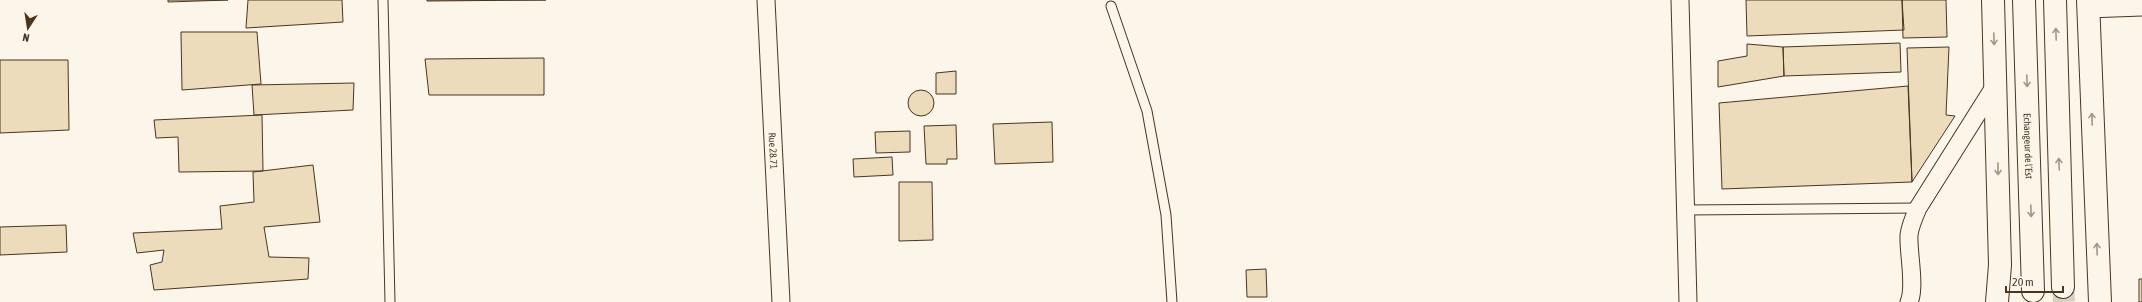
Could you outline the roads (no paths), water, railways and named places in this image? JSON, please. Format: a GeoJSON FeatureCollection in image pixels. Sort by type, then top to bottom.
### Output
{"type":"FeatureCollection","features":[{"type":"Feature","properties":{"kind":"main road"},"geometry":{"type":"LineString","coordinates":[[1993,0],[2000,265],[1997,302]]}},
{"type":"Feature","properties":{"kind":"main road","name":"Echangeur de l´Est"},"geometry":{"type":"LineString","coordinates":[[2024,0],[2033,291]]}},
{"type":"Feature","properties":{"kind":"main road"},"geometry":{"type":"LineString","coordinates":[[2055,0],[2063,287]]}},
{"type":"Feature","properties":{"kind":"main road"},"geometry":{"type":"LineString","coordinates":[[2088,5],[2100,302]]}},
{"type":"Feature","properties":{"kind":"street","name":"Rue 28.71"},"geometry":{"type":"LineString","coordinates":[[766,0],[781,302]]}},
{"type":"Feature","properties":{"kind":"street"},"geometry":{"type":"LineString","coordinates":[[1680,0],[1688,302]]}},
{"type":"Feature","properties":{"kind":"street"},"geometry":{"type":"LineString","coordinates":[[2088,5],[2142,7]]}},
{"type":"Feature","properties":{"kind":"street"},"geometry":{"type":"LineString","coordinates":[[1909,302],[1911,276],[1909,235],[1918,208],[1996,84]]}},
{"type":"Feature","properties":{"kind":"lane"},"geometry":{"type":"LineString","coordinates":[[383,0],[390,302]]}},
{"type":"Feature","properties":{"kind":"lane"},"geometry":{"type":"LineString","coordinates":[[1111,6],[1147,111],[1166,215],[1172,302]]}},
{"type":"Feature","properties":{"kind":"lane"},"geometry":{"type":"LineString","coordinates":[[1685,210],[1918,208]]}},
{"type":"Feature","properties":{"kind":"tunnel"},"geometry":{"type":"LineString","coordinates":[[2063,287],[2064,302]]}}]}
